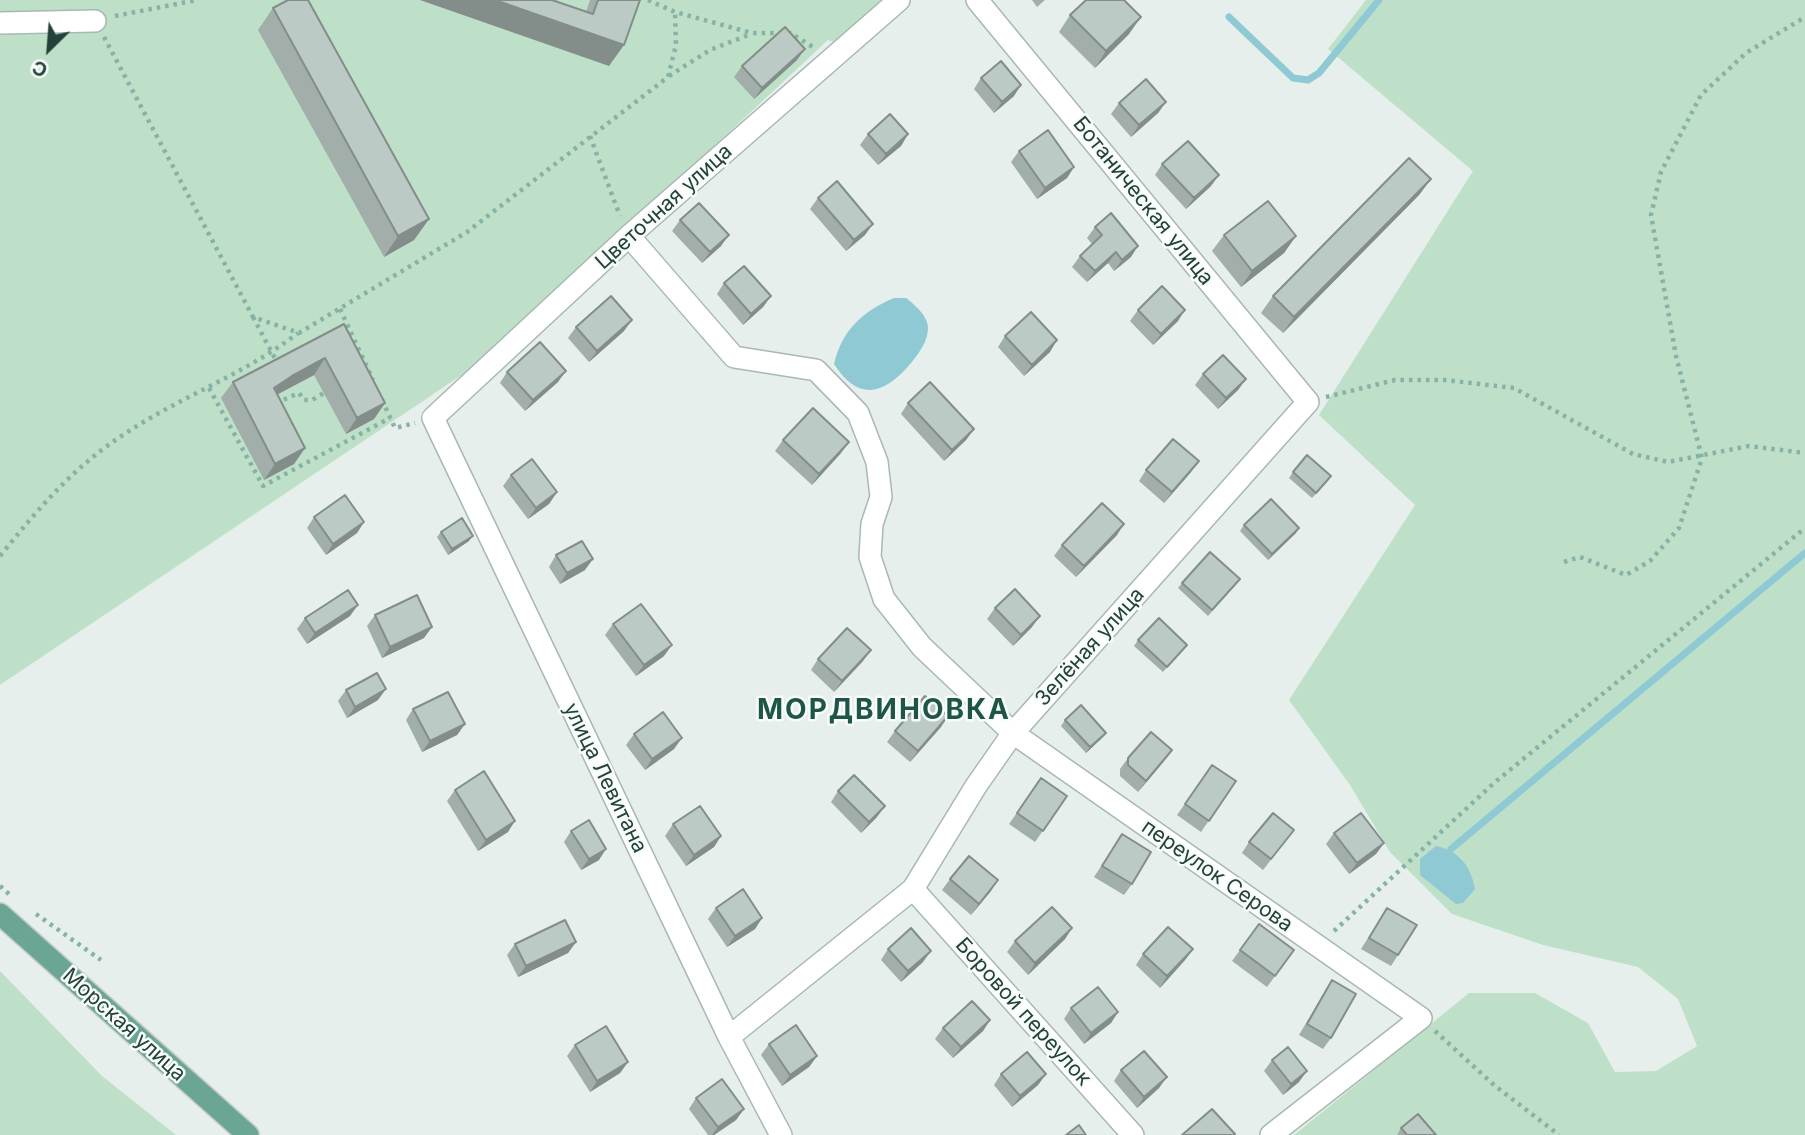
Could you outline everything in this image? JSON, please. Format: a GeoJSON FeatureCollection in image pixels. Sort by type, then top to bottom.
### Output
{"type":"FeatureCollection","features":[{"type":"Feature","properties":{"kind":"main road","name":"Морская улица"},"geometry":{"type":"LineString","coordinates":[[8,907],[248,1135]]}},
{"type":"Feature","properties":{"kind":"street","name":"Цветочная улица"},"geometry":{"type":"LineString","coordinates":[[433,418],[625,227],[833,58],[899,0]]}},
{"type":"Feature","properties":{"kind":"street","name":"Ботаническая улица"},"geometry":{"type":"LineString","coordinates":[[977,0],[1308,402]]}},
{"type":"Feature","properties":{"kind":"street"},"geometry":{"type":"LineString","coordinates":[[0,23],[95,21]]}},
{"type":"Feature","properties":{"kind":"street","name":"переулок Серова"},"geometry":{"type":"LineString","coordinates":[[625,227],[734,357],[816,370],[858,413],[877,462],[881,497],[872,524],[870,558],[884,599],[922,647],[1013,733],[1421,1018]]}},
{"type":"Feature","properties":{"kind":"street","name":"Зелёная улица"},"geometry":{"type":"LineString","coordinates":[[729,1037],[913,889],[976,786],[1013,733],[1308,402]]}},
{"type":"Feature","properties":{"kind":"street","name":"улица Левитана"},"geometry":{"type":"LineString","coordinates":[[433,418],[729,1037],[781,1135]]}},
{"type":"Feature","properties":{"kind":"street","name":"Боровой переулок"},"geometry":{"type":"LineString","coordinates":[[913,889],[1133,1135]]}},
{"type":"Feature","properties":{"kind":"street"},"geometry":{"type":"LineString","coordinates":[[1271,1135],[1421,1018]]}},
{"type":"Feature","properties":{"kind":"path"},"geometry":{"type":"LineString","coordinates":[[197,0],[146,8],[95,21],[280,368]]}},
{"type":"Feature","properties":{"kind":"path"},"geometry":{"type":"LineString","coordinates":[[648,0],[675,12],[752,33],[790,33],[833,58]]}},
{"type":"Feature","properties":{"kind":"path"},"geometry":{"type":"LineString","coordinates":[[668,77],[676,46],[675,12]]}},
{"type":"Feature","properties":{"kind":"path"},"geometry":{"type":"LineString","coordinates":[[1564,562],[1580,558],[1626,575],[1650,561],[1679,527],[1702,458],[1676,356],[1651,215],[1661,172],[1701,96],[1746,53],[1805,17]]}},
{"type":"Feature","properties":{"kind":"path"},"geometry":{"type":"LineString","coordinates":[[0,556],[70,474],[127,432],[272,354],[299,333],[467,232],[668,77],[710,50],[752,33]]}},
{"type":"Feature","properties":{"kind":"path"},"geometry":{"type":"LineString","coordinates":[[590,136],[625,227]]}},
{"type":"Feature","properties":{"kind":"path"},"geometry":{"type":"LineString","coordinates":[[340,309],[373,381]]}},
{"type":"Feature","properties":{"kind":"path"},"geometry":{"type":"LineString","coordinates":[[253,317],[299,333]]}},
{"type":"Feature","properties":{"kind":"path"},"geometry":{"type":"LineString","coordinates":[[1308,402],[1395,380],[1445,380],[1514,388],[1633,454],[1668,462],[1702,458],[1749,446],[1805,453]]}},
{"type":"Feature","properties":{"kind":"path"},"geometry":{"type":"LineString","coordinates":[[209,388],[263,486],[390,418]]}},
{"type":"Feature","properties":{"kind":"path"},"geometry":{"type":"LineString","coordinates":[[274,412],[274,404],[293,394],[312,400],[324,393]]}},
{"type":"Feature","properties":{"kind":"path"},"geometry":{"type":"LineString","coordinates":[[379,393],[396,428],[433,418]]}},
{"type":"Feature","properties":{"kind":"path"},"geometry":{"type":"LineString","coordinates":[[1318,946],[1494,783],[1805,528]]}},
{"type":"Feature","properties":{"kind":"path"},"geometry":{"type":"LineString","coordinates":[[0,886],[8,907]]}},
{"type":"Feature","properties":{"kind":"path"},"geometry":{"type":"LineString","coordinates":[[26,907],[101,960]]}},
{"type":"Feature","properties":{"kind":"path"},"geometry":{"type":"LineString","coordinates":[[1421,1018],[1494,1085],[1559,1135]]}},
{"type":"Feature","properties":{"kind":"green space"},"geometry":{"type":"Polygon","coordinates":[[[0,0],[881,0],[834,42],[828,40],[487,358],[0,685],[0,0]]]}},
{"type":"Feature","properties":{"kind":"green space"},"geometry":{"type":"Polygon","coordinates":[[[1366,0],[1805,0],[1805,1135],[1294,1135],[1469,993],[1535,993],[1588,1023],[1615,1072],[1656,1071],[1697,1046],[1678,999],[1638,967],[1543,945],[1452,914],[1390,852],[1350,785],[1289,700],[1415,505],[1319,415],[1473,171],[1328,49],[1366,0]]]}},
{"type":"Feature","properties":{"kind":"green space"},"geometry":{"type":"Polygon","coordinates":[[[0,971],[102,1076],[176,1135],[0,1135],[0,971]]]}},
{"type":"Feature","properties":{"kind":"water"},"geometry":{"type":"Polygon","coordinates":[[[894,298],[906,298],[920,311],[928,328],[926,338],[911,363],[892,382],[872,390],[862,389],[853,385],[834,364],[838,352],[842,341],[855,323],[894,298]]]}},
{"type":"Feature","properties":{"kind":"water"},"geometry":{"type":"Polygon","coordinates":[[[1436,846],[1457,856],[1470,873],[1475,889],[1463,903],[1456,904],[1420,875],[1420,859],[1436,846]]]}},
{"type":"Feature","properties":{"kind":"building"},"geometry":{"type":"Polygon","coordinates":[[[288,0],[308,0],[429,219],[398,236],[273,8],[288,0]]]}},
{"type":"Feature","properties":{"kind":"building"},"geometry":{"type":"Polygon","coordinates":[[[495,0],[552,0],[593,14],[598,0],[640,0],[624,45],[495,0]]]}},
{"type":"Feature","properties":{"kind":"building"},"geometry":{"type":"Polygon","coordinates":[[[1086,0],[1124,0],[1141,17],[1106,51],[1070,15],[1086,0]]]}},
{"type":"Feature","properties":{"kind":"building"},"geometry":{"type":"Polygon","coordinates":[[[785,27],[805,49],[762,88],[742,66],[785,27]]]}},
{"type":"Feature","properties":{"kind":"building"},"geometry":{"type":"Polygon","coordinates":[[[1001,61],[1021,85],[1002,102],[981,78],[1001,61]]]}},
{"type":"Feature","properties":{"kind":"building"},"geometry":{"type":"Polygon","coordinates":[[[1146,79],[1166,102],[1139,125],[1119,103],[1146,79]]]}},
{"type":"Feature","properties":{"kind":"building"},"geometry":{"type":"Polygon","coordinates":[[[890,114],[908,134],[886,154],[868,134],[890,114]]]}},
{"type":"Feature","properties":{"kind":"building"},"geometry":{"type":"Polygon","coordinates":[[[1048,130],[1074,167],[1045,188],[1019,151],[1048,130]]]}},
{"type":"Feature","properties":{"kind":"building"},"geometry":{"type":"Polygon","coordinates":[[[1188,141],[1219,175],[1194,198],[1162,164],[1188,141]]]}},
{"type":"Feature","properties":{"kind":"building"},"geometry":{"type":"Polygon","coordinates":[[[1409,158],[1431,179],[1294,317],[1273,296],[1409,158]]]}},
{"type":"Feature","properties":{"kind":"building"},"geometry":{"type":"Polygon","coordinates":[[[837,181],[873,224],[854,240],[818,198],[837,181]]]}},
{"type":"Feature","properties":{"kind":"building"},"geometry":{"type":"Polygon","coordinates":[[[1268,201],[1296,236],[1252,271],[1224,235],[1268,201]]]}},
{"type":"Feature","properties":{"kind":"building"},"geometry":{"type":"Polygon","coordinates":[[[699,203],[729,235],[710,252],[680,220],[699,203]]]}},
{"type":"Feature","properties":{"kind":"building"},"geometry":{"type":"Polygon","coordinates":[[[1111,213],[1138,246],[1122,260],[1116,252],[1095,271],[1080,256],[1102,235],[1095,227],[1111,213]]]}},
{"type":"Feature","properties":{"kind":"building"},"geometry":{"type":"Polygon","coordinates":[[[744,266],[771,296],[751,314],[724,283],[744,266]]]}},
{"type":"Feature","properties":{"kind":"building"},"geometry":{"type":"Polygon","coordinates":[[[1162,286],[1185,310],[1161,334],[1138,310],[1162,286]]]}},
{"type":"Feature","properties":{"kind":"building"},"geometry":{"type":"Polygon","coordinates":[[[611,296],[632,320],[597,351],[576,327],[611,296]]]}},
{"type":"Feature","properties":{"kind":"building"},"geometry":{"type":"Polygon","coordinates":[[[1031,312],[1057,340],[1032,365],[1005,336],[1031,312]]]}},
{"type":"Feature","properties":{"kind":"building"},"geometry":{"type":"Polygon","coordinates":[[[344,324],[385,403],[357,418],[325,358],[292,376],[274,388],[305,448],[275,464],[233,382],[344,324]]]}},
{"type":"Feature","properties":{"kind":"building"},"geometry":{"type":"Polygon","coordinates":[[[540,342],[566,371],[533,400],[507,372],[540,342]]]}},
{"type":"Feature","properties":{"kind":"building"},"geometry":{"type":"Polygon","coordinates":[[[1223,355],[1246,379],[1226,398],[1203,374],[1223,355]]]}},
{"type":"Feature","properties":{"kind":"building"},"geometry":{"type":"Polygon","coordinates":[[[930,382],[974,429],[952,450],[908,403],[930,382]]]}},
{"type":"Feature","properties":{"kind":"building"},"geometry":{"type":"Polygon","coordinates":[[[813,408],[849,442],[819,474],[783,440],[813,408]]]}},
{"type":"Feature","properties":{"kind":"building"},"geometry":{"type":"Polygon","coordinates":[[[1173,439],[1199,461],[1172,492],[1146,470],[1173,439]]]}},
{"type":"Feature","properties":{"kind":"building"},"geometry":{"type":"Polygon","coordinates":[[[1307,455],[1331,476],[1316,493],[1293,472],[1307,455]]]}},
{"type":"Feature","properties":{"kind":"building"},"geometry":{"type":"Polygon","coordinates":[[[532,459],[557,492],[536,508],[511,475],[532,459]]]}},
{"type":"Feature","properties":{"kind":"building"},"geometry":{"type":"Polygon","coordinates":[[[345,495],[364,522],[333,544],[314,517],[345,495]]]}},
{"type":"Feature","properties":{"kind":"building"},"geometry":{"type":"Polygon","coordinates":[[[1271,499],[1299,528],[1272,554],[1244,525],[1271,499]]]}},
{"type":"Feature","properties":{"kind":"building"},"geometry":{"type":"Polygon","coordinates":[[[1102,503],[1124,524],[1084,566],[1062,545],[1102,503]]]}},
{"type":"Feature","properties":{"kind":"building"},"geometry":{"type":"Polygon","coordinates":[[[462,518],[473,536],[452,549],[441,532],[462,518]]]}},
{"type":"Feature","properties":{"kind":"building"},"geometry":{"type":"Polygon","coordinates":[[[582,541],[593,559],[567,573],[556,555],[582,541]]]}},
{"type":"Feature","properties":{"kind":"building"},"geometry":{"type":"Polygon","coordinates":[[[1210,552],[1240,579],[1212,610],[1182,583],[1210,552]]]}},
{"type":"Feature","properties":{"kind":"building"},"geometry":{"type":"Polygon","coordinates":[[[1015,589],[1040,616],[1021,635],[995,608],[1015,589]]]}},
{"type":"Feature","properties":{"kind":"building"},"geometry":{"type":"Polygon","coordinates":[[[348,590],[358,605],[315,633],[305,618],[348,590]]]}},
{"type":"Feature","properties":{"kind":"building"},"geometry":{"type":"Polygon","coordinates":[[[417,595],[432,627],[390,647],[375,615],[417,595]]]}},
{"type":"Feature","properties":{"kind":"building"},"geometry":{"type":"Polygon","coordinates":[[[641,604],[672,645],[644,665],[613,624],[641,604]]]}},
{"type":"Feature","properties":{"kind":"building"},"geometry":{"type":"Polygon","coordinates":[[[1159,618],[1187,645],[1167,667],[1138,640],[1159,618]]]}},
{"type":"Feature","properties":{"kind":"building"},"geometry":{"type":"Polygon","coordinates":[[[847,628],[871,650],[842,681],[818,659],[847,628]]]}},
{"type":"Feature","properties":{"kind":"building"},"geometry":{"type":"Polygon","coordinates":[[[377,673],[386,689],[355,707],[346,690],[377,673]]]}},
{"type":"Feature","properties":{"kind":"building"},"geometry":{"type":"Polygon","coordinates":[[[448,692],[465,724],[430,741],[413,709],[448,692]]]}},
{"type":"Feature","properties":{"kind":"building"},"geometry":{"type":"Polygon","coordinates":[[[925,696],[948,716],[918,751],[895,731],[925,696]]]}},
{"type":"Feature","properties":{"kind":"building"},"geometry":{"type":"Polygon","coordinates":[[[1081,705],[1106,733],[1090,747],[1065,720],[1081,705]]]}},
{"type":"Feature","properties":{"kind":"building"},"geometry":{"type":"Polygon","coordinates":[[[663,712],[682,738],[652,759],[634,734],[663,712]]]}},
{"type":"Feature","properties":{"kind":"building"},"geometry":{"type":"Polygon","coordinates":[[[1151,732],[1172,750],[1146,781],[1128,765],[1128,758],[1151,732]]]}},
{"type":"Feature","properties":{"kind":"building"},"geometry":{"type":"Polygon","coordinates":[[[1212,765],[1236,781],[1209,821],[1185,804],[1212,765]]]}},
{"type":"Feature","properties":{"kind":"building"},"geometry":{"type":"Polygon","coordinates":[[[484,771],[515,821],[486,840],[455,790],[484,771]]]}},
{"type":"Feature","properties":{"kind":"building"},"geometry":{"type":"Polygon","coordinates":[[[854,775],[885,806],[869,822],[838,791],[854,775]]]}},
{"type":"Feature","properties":{"kind":"building"},"geometry":{"type":"Polygon","coordinates":[[[1041,778],[1067,796],[1043,831],[1017,813],[1041,778]]]}},
{"type":"Feature","properties":{"kind":"building"},"geometry":{"type":"Polygon","coordinates":[[[700,806],[721,836],[694,855],[673,824],[700,806]]]}},
{"type":"Feature","properties":{"kind":"building"},"geometry":{"type":"Polygon","coordinates":[[[1273,813],[1294,830],[1271,859],[1249,842],[1273,813]]]}},
{"type":"Feature","properties":{"kind":"building"},"geometry":{"type":"Polygon","coordinates":[[[1361,813],[1384,843],[1357,863],[1334,833],[1361,813]]]}},
{"type":"Feature","properties":{"kind":"building"},"geometry":{"type":"Polygon","coordinates":[[[589,820],[606,849],[589,859],[571,831],[589,820]]]}},
{"type":"Feature","properties":{"kind":"building"},"geometry":{"type":"Polygon","coordinates":[[[1122,834],[1151,852],[1132,884],[1102,866],[1122,834]]]}},
{"type":"Feature","properties":{"kind":"building"},"geometry":{"type":"Polygon","coordinates":[[[969,856],[998,880],[979,904],[950,879],[969,856]]]}},
{"type":"Feature","properties":{"kind":"building"},"geometry":{"type":"Polygon","coordinates":[[[743,889],[762,918],[735,936],[716,908],[743,889]]]}},
{"type":"Feature","properties":{"kind":"building"},"geometry":{"type":"Polygon","coordinates":[[[1052,907],[1072,928],[1035,963],[1015,941],[1052,907]]]}},
{"type":"Feature","properties":{"kind":"building"},"geometry":{"type":"Polygon","coordinates":[[[1387,908],[1417,925],[1398,955],[1369,938],[1387,908]]]}},
{"type":"Feature","properties":{"kind":"building"},"geometry":{"type":"Polygon","coordinates":[[[565,920],[576,942],[526,966],[515,944],[565,920]]]}},
{"type":"Feature","properties":{"kind":"building"},"geometry":{"type":"Polygon","coordinates":[[[1259,924],[1294,950],[1275,976],[1240,950],[1259,924]]]}},
{"type":"Feature","properties":{"kind":"building"},"geometry":{"type":"Polygon","coordinates":[[[1168,927],[1193,949],[1167,976],[1143,954],[1168,927]]]}},
{"type":"Feature","properties":{"kind":"building"},"geometry":{"type":"Polygon","coordinates":[[[911,928],[931,951],[908,971],[888,949],[911,928]]]}},
{"type":"Feature","properties":{"kind":"building"},"geometry":{"type":"Polygon","coordinates":[[[1332,980],[1356,994],[1331,1038],[1307,1024],[1332,980]]]}},
{"type":"Feature","properties":{"kind":"building"},"geometry":{"type":"Polygon","coordinates":[[[1098,987],[1118,1012],[1091,1033],[1071,1008],[1098,987]]]}},
{"type":"Feature","properties":{"kind":"building"},"geometry":{"type":"Polygon","coordinates":[[[972,1001],[990,1020],[961,1047],[943,1028],[972,1001]]]}},
{"type":"Feature","properties":{"kind":"building"},"geometry":{"type":"Polygon","coordinates":[[[796,1025],[817,1056],[790,1075],[769,1044],[796,1025]]]}},
{"type":"Feature","properties":{"kind":"building"},"geometry":{"type":"Polygon","coordinates":[[[606,1026],[628,1062],[597,1081],[575,1045],[606,1026]]]}},
{"type":"Feature","properties":{"kind":"building"},"geometry":{"type":"Polygon","coordinates":[[[1288,1047],[1307,1071],[1291,1084],[1272,1060],[1288,1047]]]}},
{"type":"Feature","properties":{"kind":"building"},"geometry":{"type":"Polygon","coordinates":[[[1144,1051],[1167,1077],[1144,1097],[1121,1070],[1144,1051]]]}},
{"type":"Feature","properties":{"kind":"building"},"geometry":{"type":"Polygon","coordinates":[[[1027,1052],[1046,1074],[1020,1096],[1001,1074],[1027,1052]]]}},
{"type":"Feature","properties":{"kind":"building"},"geometry":{"type":"Polygon","coordinates":[[[722,1079],[744,1109],[718,1127],[696,1098],[722,1079]]]}},
{"type":"Feature","properties":{"kind":"building"},"geometry":{"type":"Polygon","coordinates":[[[1212,1109],[1235,1134],[1182,1135],[1212,1109]]]}},
{"type":"Feature","properties":{"kind":"building"},"geometry":{"type":"Polygon","coordinates":[[[1418,1114],[1436,1135],[1407,1135],[1401,1128],[1418,1114]]]}},
{"type":"Feature","properties":{"kind":"building"},"geometry":{"type":"Polygon","coordinates":[[[1079,1125],[1086,1135],[1066,1135],[1079,1125]]]}},
{"type":"Feature","properties":{"kind":"waterway"},"geometry":{"type":"LineString","coordinates":[[1229,17],[1293,78],[1308,80],[1319,73],[1379,0]]}},
{"type":"Feature","properties":{"kind":"waterway"},"geometry":{"type":"LineString","coordinates":[[1451,849],[1805,553]]}},
{"type":"Feature","properties":{"kind":"district","name":"МОРДВИНОВКА"},"geometry":{"type":"Point","coordinates":[884,711]}}]}
